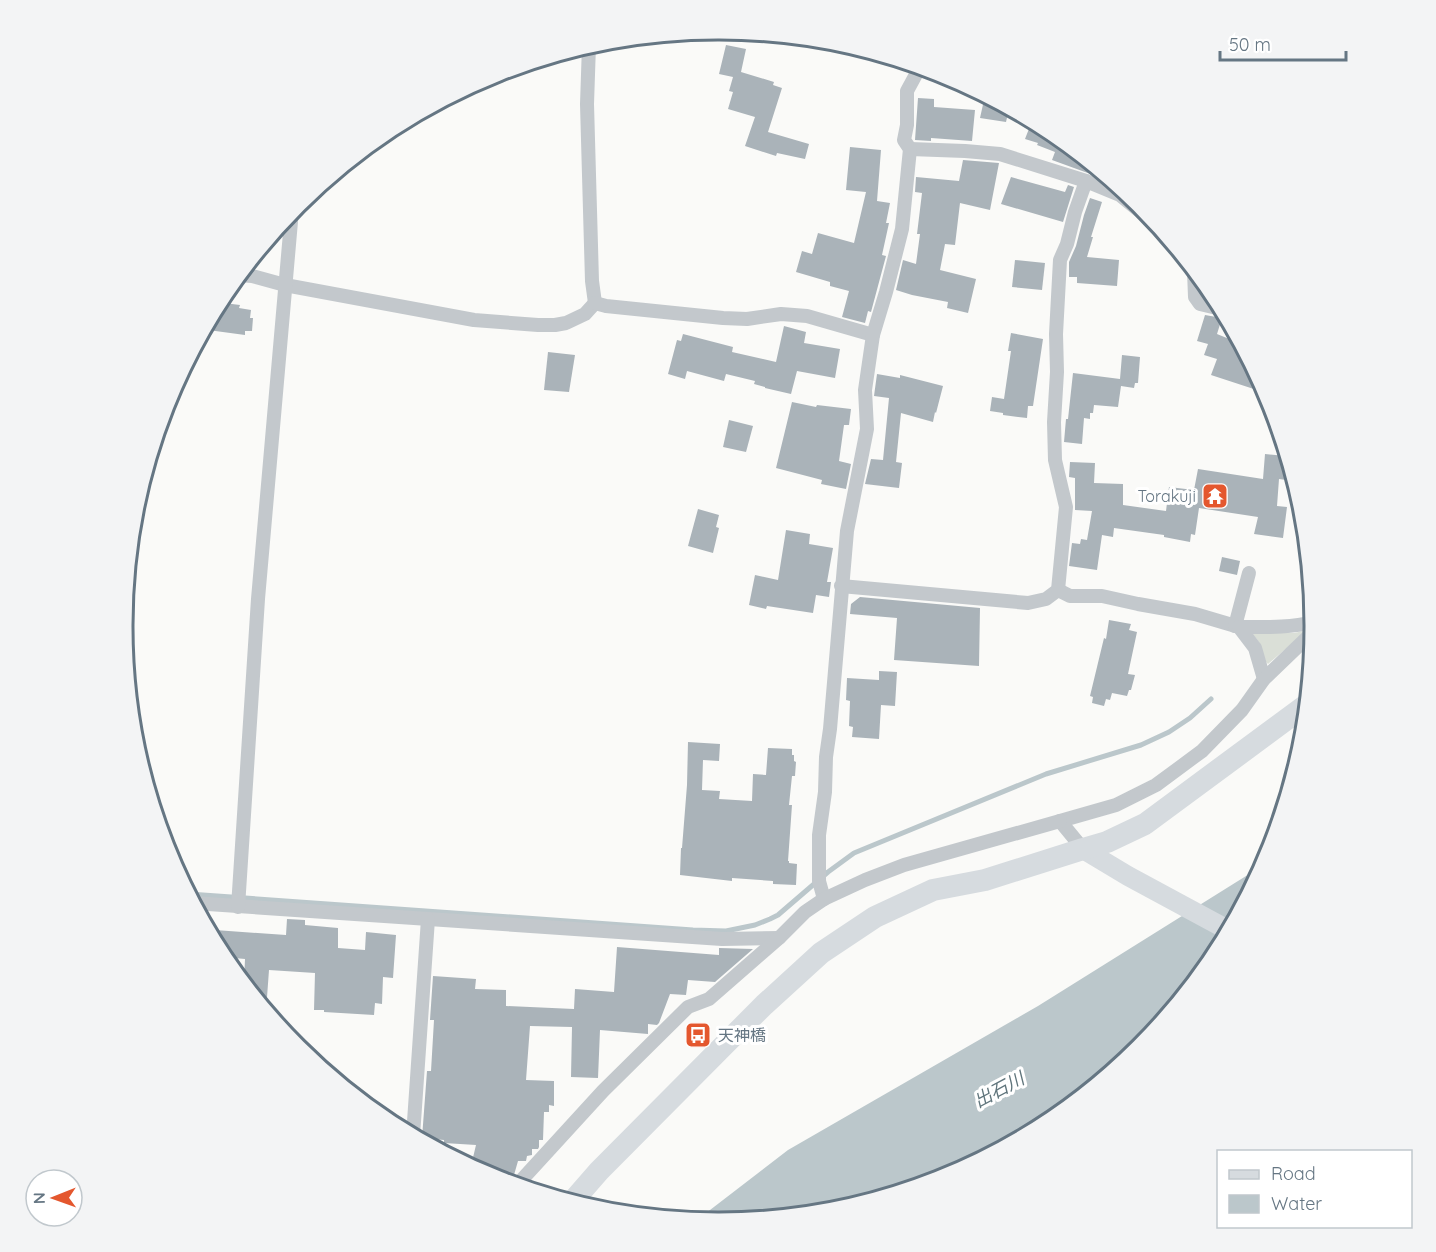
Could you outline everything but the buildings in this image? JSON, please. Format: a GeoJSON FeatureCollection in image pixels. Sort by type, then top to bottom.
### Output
{"type":"FeatureCollection","features":[{"type":"Feature","properties":{"kind":"highway"},"geometry":{"type":"LineString","coordinates":[[578,1195],[599,1170],[764,1005],[820,953],[875,917],[933,890],[985,880],[1107,842],[1146,824],[1296,712]]}},
{"type":"Feature","properties":{"kind":"main road"},"geometry":{"type":"LineString","coordinates":[[1083,849],[1221,926]]}},
{"type":"Feature","properties":{"kind":"street"},"geometry":{"type":"LineString","coordinates":[[589,55],[587,104],[592,281],[595,303]]}},
{"type":"Feature","properties":{"kind":"street"},"geometry":{"type":"LineString","coordinates":[[824,899],[819,881],[819,835],[825,792],[826,757],[847,531],[867,429],[865,390],[873,335],[902,229],[910,149],[904,140],[907,125],[907,91],[915,75]]}},
{"type":"Feature","properties":{"kind":"street"},"geometry":{"type":"LineString","coordinates":[[910,149],[1000,154],[1109,190]]}},
{"type":"Feature","properties":{"kind":"street"},"geometry":{"type":"LineString","coordinates":[[841,586],[1028,603],[1046,599],[1058,590],[1066,507],[1055,460],[1053,422],[1057,372],[1056,334],[1060,260],[1086,181]]}},
{"type":"Feature","properties":{"kind":"street"},"geometry":{"type":"LineString","coordinates":[[238,907],[257,611],[290,227]]}},
{"type":"Feature","properties":{"kind":"street"},"geometry":{"type":"LineString","coordinates":[[249,276],[285,285],[474,320],[555,325],[566,323],[585,314],[595,303]]}},
{"type":"Feature","properties":{"kind":"street"},"geometry":{"type":"LineString","coordinates":[[1195,286],[1195,297],[1200,304],[1208,306]]}},
{"type":"Feature","properties":{"kind":"street"},"geometry":{"type":"LineString","coordinates":[[595,303],[723,318],[747,319],[781,314],[807,316],[873,335]]}},
{"type":"Feature","properties":{"kind":"street"},"geometry":{"type":"LineString","coordinates":[[1237,626],[1249,573]]}},
{"type":"Feature","properties":{"kind":"street"},"geometry":{"type":"LineString","coordinates":[[1058,590],[1070,596],[1102,596],[1195,614],[1237,626],[1280,627],[1304,625]]}},
{"type":"Feature","properties":{"kind":"street"},"geometry":{"type":"LineString","coordinates":[[1237,626],[1255,648],[1264,679]]}},
{"type":"Feature","properties":{"kind":"street"},"geometry":{"type":"LineString","coordinates":[[524,1178],[603,1091],[688,1007],[709,999],[805,912],[824,899],[904,865],[1116,805],[1156,785],[1202,751],[1242,710],[1264,679],[1303,641]]}},
{"type":"Feature","properties":{"kind":"street"},"geometry":{"type":"LineString","coordinates":[[1060,821],[1083,849]]}},
{"type":"Feature","properties":{"kind":"street"},"geometry":{"type":"LineString","coordinates":[[204,905],[722,939],[778,938]]}},
{"type":"Feature","properties":{"kind":"street"},"geometry":{"type":"LineString","coordinates":[[414,1126],[428,919]]}},
{"type":"Feature","properties":{"kind":"shaded area"},"geometry":{"type":"Polygon","coordinates":[[[1304,631],[1304,634],[1268,664],[1259,642],[1252,633],[1304,631]]]}},
{"type":"Feature","properties":{"kind":"water","name":"出石川"},"geometry":{"type":"Polygon","coordinates":[[[1248,875],[1225,919],[1205,951],[1158,1012],[1132,1040],[1074,1091],[1011,1133],[942,1167],[870,1192],[794,1206],[708,1211],[788,1150],[1038,1006],[1248,875]]]}},
{"type":"Feature","properties":{"kind":"waterway"},"geometry":{"type":"LineString","coordinates":[[198,895],[726,931],[755,925],[778,915],[854,853],[1046,774],[1141,745],[1169,732],[1190,718],[1211,699]]}},
{"type":"Feature","properties":{"kind":"place","name":"Torakuji"},"geometry":{"type":"Point","coordinates":[1215,496]}},
{"type":"Feature","properties":{"kind":"place","name":"天神橋"},"geometry":{"type":"Point","coordinates":[698,1035]}}]}
